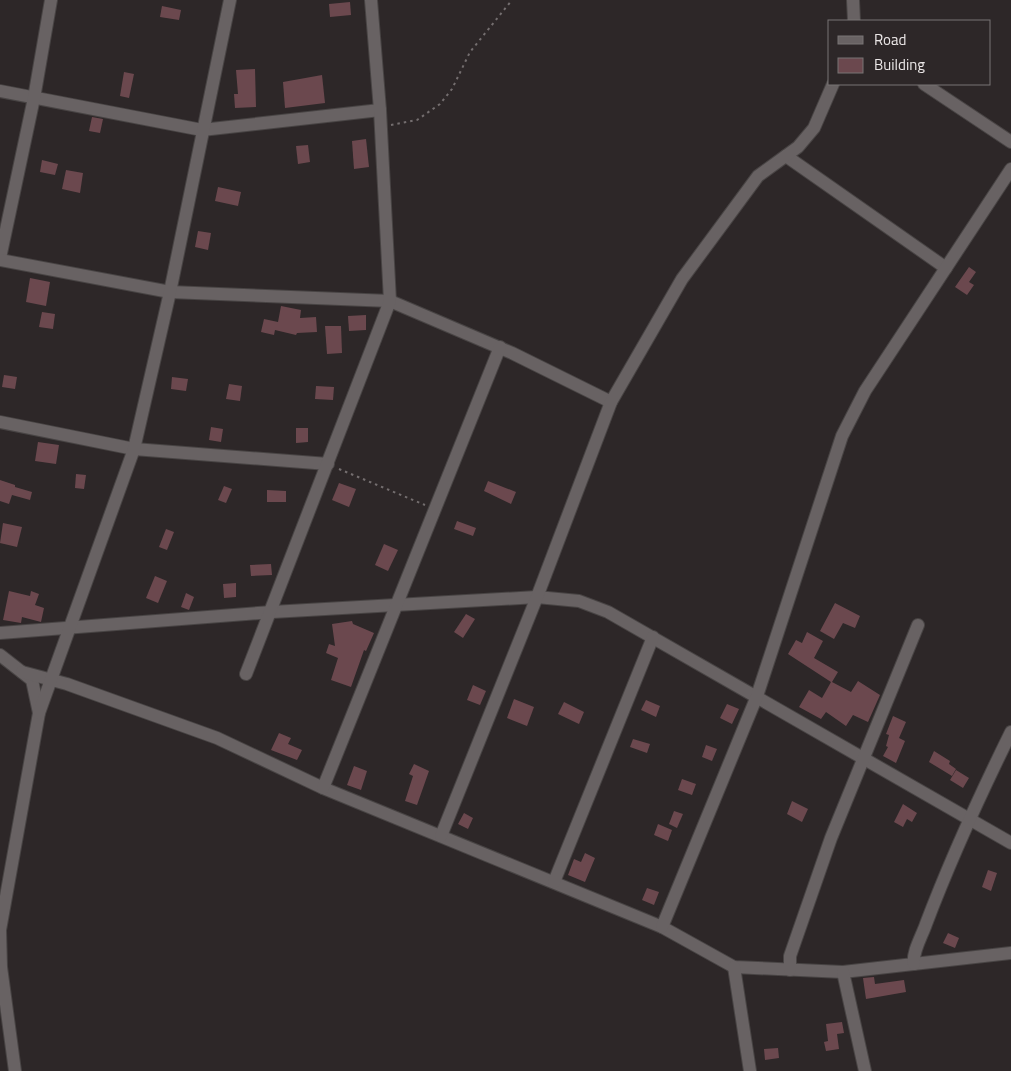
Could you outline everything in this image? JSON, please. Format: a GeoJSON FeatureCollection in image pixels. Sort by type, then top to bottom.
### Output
{"type":"FeatureCollection","features":[{"type":"Feature","properties":{"kind":"street"},"geometry":{"type":"LineString","coordinates":[[51,0],[34,98],[0,259],[170,292],[390,301],[500,347],[610,402]]}},
{"type":"Feature","properties":{"kind":"street"},"geometry":{"type":"LineString","coordinates":[[15,1071],[1,967],[0,930],[40,714],[134,449],[170,292],[230,0]]}},
{"type":"Feature","properties":{"kind":"street"},"geometry":{"type":"LineString","coordinates":[[246,674],[272,612],[390,301],[380,110],[371,0]]}},
{"type":"Feature","properties":{"kind":"street"},"geometry":{"type":"LineString","coordinates":[[853,0],[854,20]]}},
{"type":"Feature","properties":{"kind":"street"},"geometry":{"type":"LineString","coordinates":[[441,836],[537,597],[610,402],[682,279],[758,176],[798,147],[814,128],[833,85]]}},
{"type":"Feature","properties":{"kind":"street"},"geometry":{"type":"LineString","coordinates":[[926,85],[1011,142]]}},
{"type":"Feature","properties":{"kind":"street"},"geometry":{"type":"LineString","coordinates":[[0,90],[202,130],[380,110]]}},
{"type":"Feature","properties":{"kind":"street"},"geometry":{"type":"LineString","coordinates":[[786,156],[946,268]]}},
{"type":"Feature","properties":{"kind":"street"},"geometry":{"type":"LineString","coordinates":[[662,927],[757,696],[842,436],[865,391],[1010,174]]}},
{"type":"Feature","properties":{"kind":"street"},"geometry":{"type":"LineString","coordinates":[[323,788],[500,347]]}},
{"type":"Feature","properties":{"kind":"street"},"geometry":{"type":"LineString","coordinates":[[0,422],[134,449],[328,464]]}},
{"type":"Feature","properties":{"kind":"street"},"geometry":{"type":"LineString","coordinates":[[0,633],[272,612],[537,597],[579,602],[608,612],[653,637],[1011,843]]}},
{"type":"Feature","properties":{"kind":"street"},"geometry":{"type":"LineString","coordinates":[[790,970],[790,956],[831,838],[918,626]]}},
{"type":"Feature","properties":{"kind":"street"},"geometry":{"type":"LineString","coordinates":[[554,882],[653,637]]}},
{"type":"Feature","properties":{"kind":"street"},"geometry":{"type":"LineString","coordinates":[[0,655],[32,680],[40,714]]}},
{"type":"Feature","properties":{"kind":"street"},"geometry":{"type":"LineString","coordinates":[[22,672],[52,680],[217,738],[323,788],[662,927],[734,967],[843,972],[1011,953]]}},
{"type":"Feature","properties":{"kind":"street"},"geometry":{"type":"LineString","coordinates":[[914,964],[914,956],[960,845],[968,818],[1011,732]]}},
{"type":"Feature","properties":{"kind":"street"},"geometry":{"type":"LineString","coordinates":[[734,967],[750,1071]]}},
{"type":"Feature","properties":{"kind":"street"},"geometry":{"type":"LineString","coordinates":[[843,972],[865,1071]]}},
{"type":"Feature","properties":{"kind":"path"},"geometry":{"type":"LineString","coordinates":[[381,126],[417,120],[440,104],[452,89],[470,52],[512,0]]}},
{"type":"Feature","properties":{"kind":"path"},"geometry":{"type":"LineString","coordinates":[[328,464],[374,481],[435,510]]}},
{"type":"Feature","properties":{"kind":"building"},"geometry":{"type":"Polygon","coordinates":[[[350,2],[351,15],[330,17],[329,4],[350,2]]]}},
{"type":"Feature","properties":{"kind":"building"},"geometry":{"type":"Polygon","coordinates":[[[162,6],[181,10],[179,20],[160,17],[162,6]]]}},
{"type":"Feature","properties":{"kind":"building"},"geometry":{"type":"Polygon","coordinates":[[[255,69],[256,107],[235,108],[234,94],[238,94],[236,70],[255,69]]]}},
{"type":"Feature","properties":{"kind":"building"},"geometry":{"type":"Polygon","coordinates":[[[124,72],[134,74],[129,98],[120,96],[124,72]]]}},
{"type":"Feature","properties":{"kind":"building"},"geometry":{"type":"Polygon","coordinates":[[[322,75],[325,103],[285,108],[283,82],[322,75]]]}},
{"type":"Feature","properties":{"kind":"building"},"geometry":{"type":"Polygon","coordinates":[[[92,117],[103,119],[100,133],[89,131],[92,117]]]}},
{"type":"Feature","properties":{"kind":"building"},"geometry":{"type":"Polygon","coordinates":[[[366,139],[369,167],[354,169],[352,141],[366,139]]]}},
{"type":"Feature","properties":{"kind":"building"},"geometry":{"type":"Polygon","coordinates":[[[308,145],[310,162],[298,164],[296,146],[308,145]]]}},
{"type":"Feature","properties":{"kind":"building"},"geometry":{"type":"Polygon","coordinates":[[[42,160],[58,164],[55,175],[40,172],[42,160]]]}},
{"type":"Feature","properties":{"kind":"building"},"geometry":{"type":"Polygon","coordinates":[[[66,170],[83,173],[80,193],[62,189],[66,170]]]}},
{"type":"Feature","properties":{"kind":"building"},"geometry":{"type":"Polygon","coordinates":[[[218,187],[241,192],[238,206],[215,201],[218,187]]]}},
{"type":"Feature","properties":{"kind":"building"},"geometry":{"type":"Polygon","coordinates":[[[198,231],[211,233],[208,250],[195,247],[198,231]]]}},
{"type":"Feature","properties":{"kind":"building"},"geometry":{"type":"Polygon","coordinates":[[[969,267],[976,272],[969,282],[974,285],[967,295],[955,287],[969,267]]]}},
{"type":"Feature","properties":{"kind":"building"},"geometry":{"type":"Polygon","coordinates":[[[30,278],[50,282],[46,306],[26,302],[30,278]]]}},
{"type":"Feature","properties":{"kind":"building"},"geometry":{"type":"Polygon","coordinates":[[[281,306],[301,310],[300,318],[316,317],[317,332],[297,333],[296,335],[275,330],[274,335],[261,332],[264,319],[278,322],[281,306]]]}},
{"type":"Feature","properties":{"kind":"building"},"geometry":{"type":"Polygon","coordinates":[[[42,312],[55,314],[53,329],[39,327],[42,312]]]}},
{"type":"Feature","properties":{"kind":"building"},"geometry":{"type":"Polygon","coordinates":[[[366,315],[366,330],[349,331],[348,316],[366,315]]]}},
{"type":"Feature","properties":{"kind":"building"},"geometry":{"type":"Polygon","coordinates":[[[325,326],[341,326],[342,353],[327,354],[325,326]]]}},
{"type":"Feature","properties":{"kind":"building"},"geometry":{"type":"Polygon","coordinates":[[[4,375],[17,377],[15,389],[2,387],[4,375]]]}},
{"type":"Feature","properties":{"kind":"building"},"geometry":{"type":"Polygon","coordinates":[[[172,377],[188,379],[186,391],[171,389],[172,377]]]}},
{"type":"Feature","properties":{"kind":"building"},"geometry":{"type":"Polygon","coordinates":[[[229,384],[242,386],[240,401],[226,399],[229,384]]]}},
{"type":"Feature","properties":{"kind":"building"},"geometry":{"type":"Polygon","coordinates":[[[316,386],[334,387],[333,400],[315,399],[316,386]]]}},
{"type":"Feature","properties":{"kind":"building"},"geometry":{"type":"Polygon","coordinates":[[[211,427],[223,429],[221,442],[209,440],[211,427]]]}},
{"type":"Feature","properties":{"kind":"building"},"geometry":{"type":"Polygon","coordinates":[[[296,428],[308,428],[308,442],[296,443],[296,428]]]}},
{"type":"Feature","properties":{"kind":"building"},"geometry":{"type":"Polygon","coordinates":[[[38,442],[59,445],[56,464],[35,461],[38,442]]]}},
{"type":"Feature","properties":{"kind":"building"},"geometry":{"type":"Polygon","coordinates":[[[76,474],[86,475],[84,489],[75,488],[76,474]]]}},
{"type":"Feature","properties":{"kind":"building"},"geometry":{"type":"Polygon","coordinates":[[[0,480],[32,492],[30,500],[12,495],[9,504],[0,501],[0,480]]]}},
{"type":"Feature","properties":{"kind":"building"},"geometry":{"type":"Polygon","coordinates":[[[488,481],[516,492],[511,504],[484,491],[488,481]]]}},
{"type":"Feature","properties":{"kind":"building"},"geometry":{"type":"Polygon","coordinates":[[[339,483],[356,489],[349,507],[332,500],[339,483]]]}},
{"type":"Feature","properties":{"kind":"building"},"geometry":{"type":"Polygon","coordinates":[[[224,486],[232,489],[226,503],[218,500],[224,486]]]}},
{"type":"Feature","properties":{"kind":"building"},"geometry":{"type":"Polygon","coordinates":[[[267,490],[286,491],[286,502],[267,502],[267,490]]]}},
{"type":"Feature","properties":{"kind":"building"},"geometry":{"type":"Polygon","coordinates":[[[457,521],[476,528],[473,536],[454,529],[457,521]]]}},
{"type":"Feature","properties":{"kind":"building"},"geometry":{"type":"Polygon","coordinates":[[[3,523],[22,527],[17,547],[0,543],[3,523]]]}},
{"type":"Feature","properties":{"kind":"building"},"geometry":{"type":"Polygon","coordinates":[[[166,529],[174,532],[167,550],[159,547],[166,529]]]}},
{"type":"Feature","properties":{"kind":"building"},"geometry":{"type":"Polygon","coordinates":[[[384,544],[398,550],[388,571],[375,565],[384,544]]]}},
{"type":"Feature","properties":{"kind":"building"},"geometry":{"type":"Polygon","coordinates":[[[271,564],[272,575],[251,576],[250,565],[271,564]]]}},
{"type":"Feature","properties":{"kind":"building"},"geometry":{"type":"Polygon","coordinates":[[[155,576],[167,581],[158,603],[146,598],[155,576]]]}},
{"type":"Feature","properties":{"kind":"building"},"geometry":{"type":"Polygon","coordinates":[[[236,583],[236,597],[224,598],[223,584],[236,583]]]}},
{"type":"Feature","properties":{"kind":"building"},"geometry":{"type":"Polygon","coordinates":[[[9,591],[30,596],[31,591],[39,594],[35,605],[44,608],[41,622],[22,617],[21,623],[3,620],[9,591]]]}},
{"type":"Feature","properties":{"kind":"building"},"geometry":{"type":"Polygon","coordinates":[[[186,593],[194,597],[189,610],[181,607],[186,593]]]}},
{"type":"Feature","properties":{"kind":"building"},"geometry":{"type":"Polygon","coordinates":[[[835,603],[860,616],[855,628],[843,623],[834,639],[820,631],[835,603]]]}},
{"type":"Feature","properties":{"kind":"building"},"geometry":{"type":"Polygon","coordinates":[[[466,614],[475,619],[463,638],[454,632],[466,614]]]}},
{"type":"Feature","properties":{"kind":"building"},"geometry":{"type":"Polygon","coordinates":[[[352,621],[353,624],[374,633],[366,651],[364,650],[351,687],[331,680],[338,658],[326,653],[329,644],[335,646],[332,624],[352,621]]]}},
{"type":"Feature","properties":{"kind":"building"},"geometry":{"type":"Polygon","coordinates":[[[807,632],[823,641],[814,658],[838,672],[832,682],[851,692],[858,681],[880,695],[868,722],[853,715],[846,726],[826,712],[821,719],[799,707],[809,690],[822,698],[831,682],[788,654],[796,640],[802,643],[807,632]]]}},
{"type":"Feature","properties":{"kind":"building"},"geometry":{"type":"Polygon","coordinates":[[[473,685],[486,691],[480,705],[467,700],[473,685]]]}},
{"type":"Feature","properties":{"kind":"building"},"geometry":{"type":"Polygon","coordinates":[[[514,699],[534,707],[527,726],[507,718],[514,699]]]}},
{"type":"Feature","properties":{"kind":"building"},"geometry":{"type":"Polygon","coordinates":[[[646,700],[660,706],[656,717],[641,710],[646,700]]]}},
{"type":"Feature","properties":{"kind":"building"},"geometry":{"type":"Polygon","coordinates":[[[564,702],[584,712],[579,724],[558,714],[564,702]]]}},
{"type":"Feature","properties":{"kind":"building"},"geometry":{"type":"Polygon","coordinates":[[[727,704],[739,709],[732,724],[720,718],[727,704]]]}},
{"type":"Feature","properties":{"kind":"building"},"geometry":{"type":"Polygon","coordinates":[[[893,716],[906,722],[899,738],[905,741],[896,763],[883,756],[888,747],[886,746],[889,735],[886,734],[893,716]]]}},
{"type":"Feature","properties":{"kind":"building"},"geometry":{"type":"Polygon","coordinates":[[[279,733],[291,738],[288,744],[302,750],[297,760],[271,750],[279,733]]]}},
{"type":"Feature","properties":{"kind":"building"},"geometry":{"type":"Polygon","coordinates":[[[633,739],[650,744],[647,753],[630,747],[633,739]]]}},
{"type":"Feature","properties":{"kind":"building"},"geometry":{"type":"Polygon","coordinates":[[[706,745],[717,749],[712,761],[702,757],[706,745]]]}},
{"type":"Feature","properties":{"kind":"building"},"geometry":{"type":"Polygon","coordinates":[[[934,751],[950,761],[949,764],[956,769],[952,776],[929,762],[934,751]]]}},
{"type":"Feature","properties":{"kind":"building"},"geometry":{"type":"Polygon","coordinates":[[[414,764],[429,771],[417,805],[405,801],[413,776],[409,774],[414,764]]]}},
{"type":"Feature","properties":{"kind":"building"},"geometry":{"type":"Polygon","coordinates":[[[354,766],[367,771],[361,790],[347,785],[354,766]]]}},
{"type":"Feature","properties":{"kind":"building"},"geometry":{"type":"Polygon","coordinates":[[[956,770],[969,778],[963,788],[950,780],[956,770]]]}},
{"type":"Feature","properties":{"kind":"building"},"geometry":{"type":"Polygon","coordinates":[[[682,779],[696,784],[692,795],[678,790],[682,779]]]}},
{"type":"Feature","properties":{"kind":"building"},"geometry":{"type":"Polygon","coordinates":[[[792,801],[808,809],[802,822],[787,814],[792,801]]]}},
{"type":"Feature","properties":{"kind":"building"},"geometry":{"type":"Polygon","coordinates":[[[903,804],[917,813],[912,822],[907,819],[903,827],[894,822],[903,804]]]}},
{"type":"Feature","properties":{"kind":"building"},"geometry":{"type":"Polygon","coordinates":[[[674,811],[683,814],[677,828],[669,824],[674,811]]]}},
{"type":"Feature","properties":{"kind":"building"},"geometry":{"type":"Polygon","coordinates":[[[464,813],[473,818],[468,829],[458,824],[464,813]]]}},
{"type":"Feature","properties":{"kind":"building"},"geometry":{"type":"Polygon","coordinates":[[[658,824],[672,830],[668,841],[654,835],[658,824]]]}},
{"type":"Feature","properties":{"kind":"building"},"geometry":{"type":"Polygon","coordinates":[[[585,853],[595,858],[585,882],[568,875],[574,859],[581,862],[585,853]]]}},
{"type":"Feature","properties":{"kind":"building"},"geometry":{"type":"Polygon","coordinates":[[[988,870],[997,873],[991,891],[982,887],[988,870]]]}},
{"type":"Feature","properties":{"kind":"building"},"geometry":{"type":"Polygon","coordinates":[[[647,888],[659,892],[654,905],[642,900],[647,888]]]}},
{"type":"Feature","properties":{"kind":"building"},"geometry":{"type":"Polygon","coordinates":[[[948,933],[959,938],[955,948],[943,943],[948,933]]]}},
{"type":"Feature","properties":{"kind":"building"},"geometry":{"type":"Polygon","coordinates":[[[874,977],[875,984],[904,980],[906,992],[866,999],[863,978],[874,977]]]}},
{"type":"Feature","properties":{"kind":"building"},"geometry":{"type":"Polygon","coordinates":[[[842,1022],[844,1033],[837,1034],[839,1049],[826,1051],[824,1042],[828,1041],[826,1024],[842,1022]]]}},
{"type":"Feature","properties":{"kind":"building"},"geometry":{"type":"Polygon","coordinates":[[[778,1048],[779,1058],[765,1060],[764,1049],[778,1048]]]}}]}
